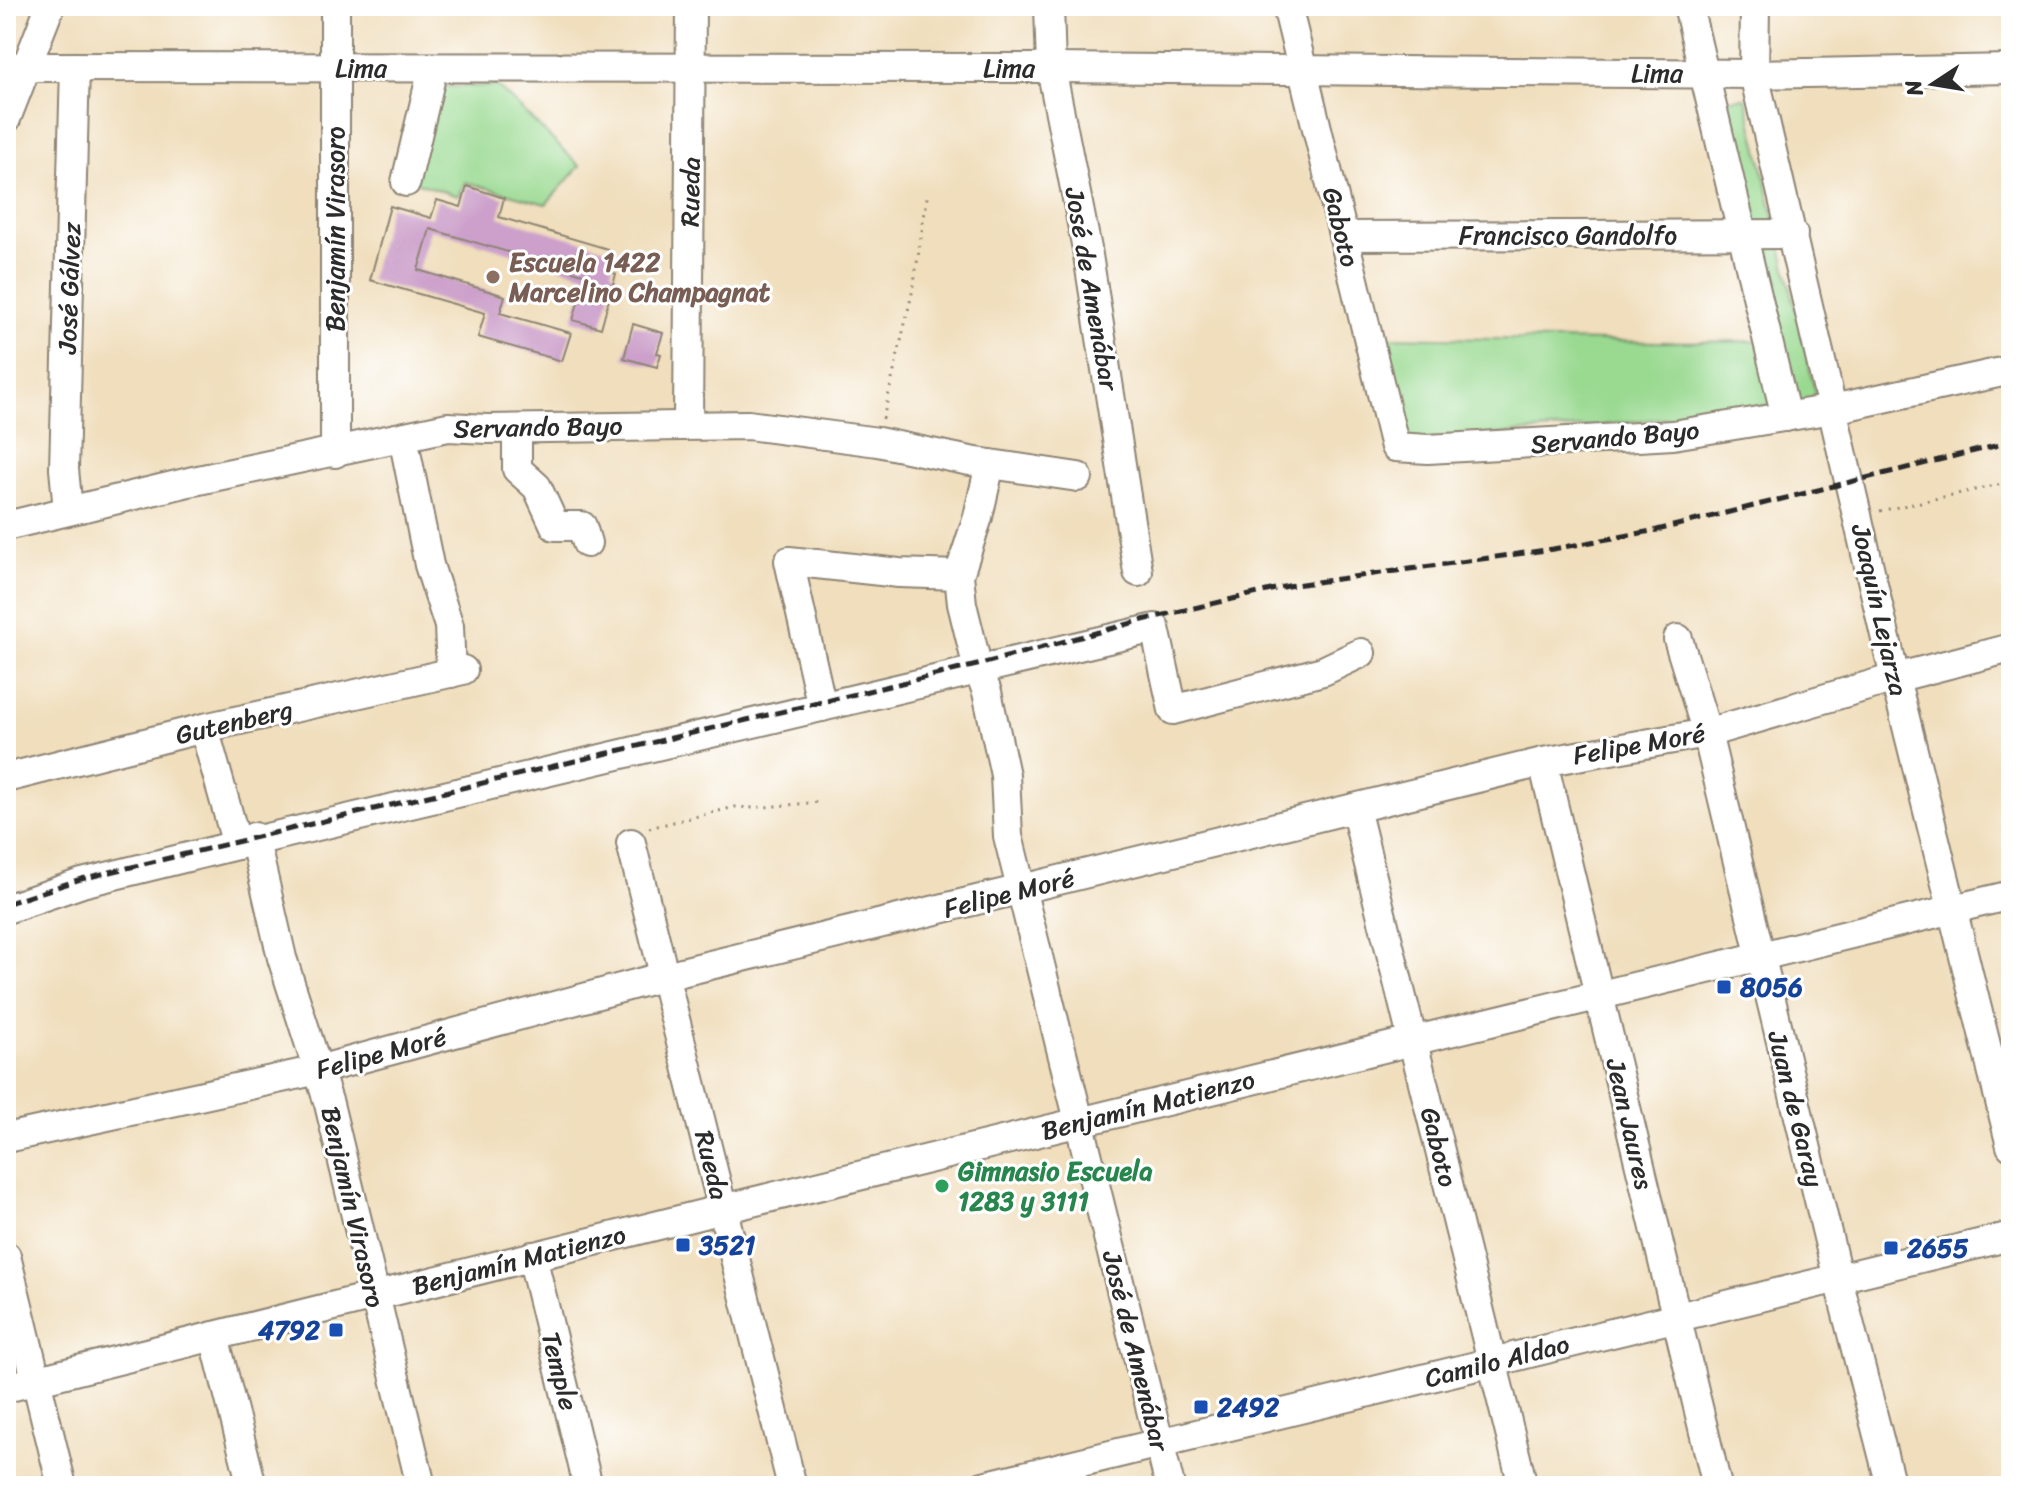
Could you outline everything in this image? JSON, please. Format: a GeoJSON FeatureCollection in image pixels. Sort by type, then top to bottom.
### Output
{"type":"FeatureCollection","features":[{"type":"Feature","properties":{"kind":"street"},"geometry":{"type":"LineString","coordinates":[[6,119],[16,67],[50,6]]}},
{"type":"Feature","properties":{"kind":"street","name":"Benjamín Virasoro"},"geometry":{"type":"LineString","coordinates":[[335,6],[335,453]]}},
{"type":"Feature","properties":{"kind":"street","name":"Rueda"},"geometry":{"type":"LineString","coordinates":[[688,425],[691,6]]}},
{"type":"Feature","properties":{"kind":"street","name":"José de Amenábar"},"geometry":{"type":"LineString","coordinates":[[1049,6],[1051,68],[1087,249],[1138,572]]}},
{"type":"Feature","properties":{"kind":"street","name":"Gaboto"},"geometry":{"type":"LineString","coordinates":[[1287,6],[1395,447]]}},
{"type":"Feature","properties":{"kind":"street"},"geometry":{"type":"LineString","coordinates":[[1688,6],[1786,417]]}},
{"type":"Feature","properties":{"kind":"street"},"geometry":{"type":"LineString","coordinates":[[1754,74],[1755,6]]}},
{"type":"Feature","properties":{"kind":"street","name":"Lima"},"geometry":{"type":"LineString","coordinates":[[16,67],[1051,68],[1754,74],[2011,69]]}},
{"type":"Feature","properties":{"kind":"street","name":"José Gálvez"},"geometry":{"type":"LineString","coordinates":[[68,510],[64,469],[75,67]]}},
{"type":"Feature","properties":{"kind":"street"},"geometry":{"type":"LineString","coordinates":[[406,182],[433,68]]}},
{"type":"Feature","properties":{"kind":"street","name":"Joaquín Lejarza"},"geometry":{"type":"LineString","coordinates":[[1754,74],[1895,678],[2011,1146]]}},
{"type":"Feature","properties":{"kind":"street","name":"Francisco Gandolfo"},"geometry":{"type":"LineString","coordinates":[[1343,236],[1793,234]]}},
{"type":"Feature","properties":{"kind":"street","name":"Servando Bayo"},"geometry":{"type":"LineString","coordinates":[[1395,447],[1442,448],[1673,435],[1833,409],[2011,370]]}},
{"type":"Feature","properties":{"kind":"street","name":"Servando Bayo"},"geometry":{"type":"LineString","coordinates":[[6,526],[448,427],[517,429],[748,425],[878,442],[1078,477]]}},
{"type":"Feature","properties":{"kind":"street"},"geometry":{"type":"LineString","coordinates":[[517,429],[517,469],[537,487],[555,526],[582,526],[587,543]]}},
{"type":"Feature","properties":{"kind":"street","name":"Gutenberg"},"geometry":{"type":"LineString","coordinates":[[6,778],[204,728],[457,671],[449,626],[429,565],[403,437]]}},
{"type":"Feature","properties":{"kind":"street"},"geometry":{"type":"LineString","coordinates":[[822,707],[789,561],[899,573],[959,575],[978,517],[990,464]]}},
{"type":"Feature","properties":{"kind":"street","name":"José de Amenábar"},"geometry":{"type":"LineString","coordinates":[[959,575],[962,604],[987,692],[1005,775],[1008,836],[1170,1486]]}},
{"type":"Feature","properties":{"kind":"street"},"geometry":{"type":"LineString","coordinates":[[6,909],[82,883],[249,841],[1155,628],[1173,710],[1323,671],[1361,653]]}},
{"type":"Feature","properties":{"kind":"street","name":"Juan de Garay"},"geometry":{"type":"LineString","coordinates":[[1678,639],[1707,733],[1759,956],[1891,1486]]}},
{"type":"Feature","properties":{"kind":"street","name":"Felipe Moré"},"geometry":{"type":"LineString","coordinates":[[6,1138],[318,1070],[665,976],[1543,762],[1707,733],[2011,648]]}},
{"type":"Feature","properties":{"kind":"street","name":"Benjamín Virasoro"},"geometry":{"type":"LineString","coordinates":[[204,728],[249,841],[282,958],[329,1104],[421,1486]]}},
{"type":"Feature","properties":{"kind":"street","name":"Jean Jaures"},"geometry":{"type":"LineString","coordinates":[[1543,762],[1717,1486]]}},
{"type":"Feature","properties":{"kind":"street","name":"Gaboto"},"geometry":{"type":"LineString","coordinates":[[1355,808],[1523,1486]]}},
{"type":"Feature","properties":{"kind":"street","name":"Rueda"},"geometry":{"type":"LineString","coordinates":[[631,843],[792,1486]]}},
{"type":"Feature","properties":{"kind":"street","name":"Benjamín Matienzo"},"geometry":{"type":"LineString","coordinates":[[6,1388],[723,1209],[2011,895]]}},
{"type":"Feature","properties":{"kind":"street","name":"Camilo Aldao"},"geometry":{"type":"LineString","coordinates":[[983,1486],[2011,1236]]}},
{"type":"Feature","properties":{"kind":"street"},"geometry":{"type":"LineString","coordinates":[[6,1256],[62,1486]]}},
{"type":"Feature","properties":{"kind":"street","name":"Temple"},"geometry":{"type":"LineString","coordinates":[[532,1256],[588,1486]]}},
{"type":"Feature","properties":{"kind":"street"},"geometry":{"type":"LineString","coordinates":[[214,1336],[252,1486]]}},
{"type":"Feature","properties":{"kind":"path"},"geometry":{"type":"LineString","coordinates":[[878,442],[913,289],[928,192]]}},
{"type":"Feature","properties":{"kind":"path"},"geometry":{"type":"LineString","coordinates":[[1857,516],[2011,482]]}},
{"type":"Feature","properties":{"kind":"path"},"geometry":{"type":"LineString","coordinates":[[631,843],[649,828],[735,807],[821,802]]}},
{"type":"Feature","properties":{"kind":"green space"},"geometry":{"type":"Polygon","coordinates":[[[497,86],[580,166],[546,204],[465,182],[458,196],[412,181],[435,96],[445,87],[497,86]]]}},
{"type":"Feature","properties":{"kind":"green space"},"geometry":{"type":"Polygon","coordinates":[[[1746,98],[1817,400],[1577,428],[1411,441],[1386,337],[1779,341],[1718,100],[1746,98]]]}},
{"type":"Feature","properties":{"kind":"building","name":"Escuela 1422 Marcelino Champagnat"},"geometry":{"type":"Polygon","coordinates":[[[467,186],[504,198],[499,217],[608,249],[613,263],[611,272],[616,274],[601,328],[573,320],[586,275],[430,229],[418,270],[505,296],[500,313],[571,333],[562,361],[478,337],[485,313],[370,280],[390,206],[431,218],[437,200],[461,207],[467,186]]]}},
{"type":"Feature","properties":{"kind":"building"},"geometry":{"type":"Polygon","coordinates":[[[633,324],[663,333],[657,353],[661,354],[657,367],[624,358],[633,324]]]}},
{"type":"Feature","properties":{"kind":"railway"},"geometry":{"type":"LineString","coordinates":[[6,904],[81,879],[977,665],[1143,620],[1288,586],[1553,549],[1657,530],[2011,442]]}},
{"type":"Feature","properties":{"kind":"place","name":"Escuela 1422 Marcelino Champagnat"},"geometry":{"type":"Point","coordinates":[493,277]}},
{"type":"Feature","properties":{"kind":"place","name":"8056"},"geometry":{"type":"Point","coordinates":[1724,987]}},
{"type":"Feature","properties":{"kind":"place","name":"Gimnasio Escuela 1283 y 3111"},"geometry":{"type":"Point","coordinates":[942,1186]}},
{"type":"Feature","properties":{"kind":"place","name":"3521"},"geometry":{"type":"Point","coordinates":[683,1245]}},
{"type":"Feature","properties":{"kind":"place","name":"2655"},"geometry":{"type":"Point","coordinates":[1891,1248]}},
{"type":"Feature","properties":{"kind":"place","name":"4792"},"geometry":{"type":"Point","coordinates":[336,1330]}},
{"type":"Feature","properties":{"kind":"place","name":"2492"},"geometry":{"type":"Point","coordinates":[1201,1407]}}]}
